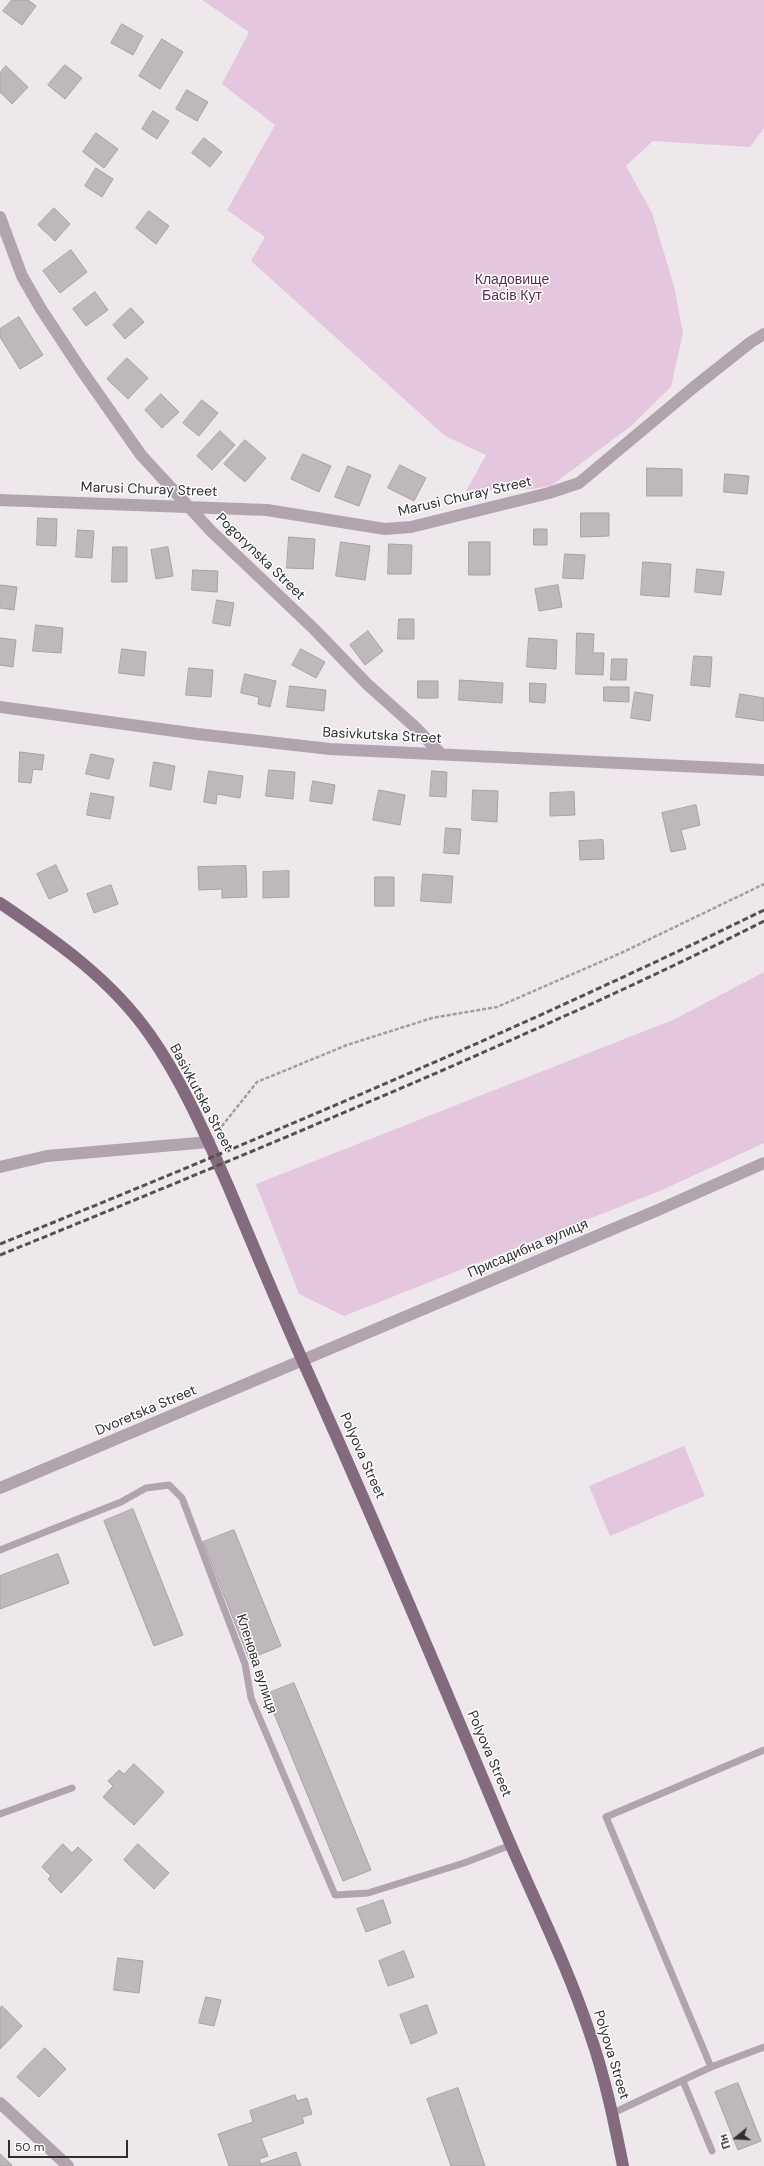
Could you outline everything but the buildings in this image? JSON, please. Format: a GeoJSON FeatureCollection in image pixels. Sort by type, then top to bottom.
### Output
{"type":"FeatureCollection","features":[{"type":"Feature","properties":{"kind":"main road","name":"Basivkutska Street"},"geometry":{"type":"LineString","coordinates":[[0,903],[67,950],[98,976],[128,1006],[150,1036],[170,1068],[209,1142],[303,1361]]}},
{"type":"Feature","properties":{"kind":"main road","name":"Polyova Street"},"geometry":{"type":"LineString","coordinates":[[303,1361],[408,1597],[511,1845],[561,1960],[590,2033],[613,2113],[623,2166]]}},
{"type":"Feature","properties":{"kind":"street","name":"Pogorynska Street"},"geometry":{"type":"LineString","coordinates":[[0,217],[22,276],[41,309],[82,371],[141,455],[211,531],[314,629],[367,684],[415,726],[441,754]]}},
{"type":"Feature","properties":{"kind":"street","name":"Marusi Churay Street"},"geometry":{"type":"LineString","coordinates":[[0,500],[267,510],[384,529],[411,527],[549,493],[579,483],[694,387],[751,342],[764,334]]}},
{"type":"Feature","properties":{"kind":"street","name":"Basivkutska Street"},"geometry":{"type":"LineString","coordinates":[[0,708],[196,734],[330,749],[764,770]]}},
{"type":"Feature","properties":{"kind":"street"},"geometry":{"type":"LineString","coordinates":[[0,1168],[47,1156],[209,1142]]}},
{"type":"Feature","properties":{"kind":"street","name":"Присадибна вулиця"},"geometry":{"type":"LineString","coordinates":[[303,1361],[764,1163]]}},
{"type":"Feature","properties":{"kind":"street","name":"Dvoretska Street"},"geometry":{"type":"LineString","coordinates":[[0,1488],[303,1361]]}},
{"type":"Feature","properties":{"kind":"street"},"geometry":{"type":"LineString","coordinates":[[0,2103],[68,2166]]}},
{"type":"Feature","properties":{"kind":"lane","name":"Кленова вулиця"},"geometry":{"type":"LineString","coordinates":[[0,1550],[121,1502],[146,1488],[168,1485],[182,1498],[245,1664],[251,1698],[335,1895],[368,1893],[464,1863],[511,1845]]}},
{"type":"Feature","properties":{"kind":"lane"},"geometry":{"type":"LineString","coordinates":[[711,2067],[606,1817],[764,1750]]}},
{"type":"Feature","properties":{"kind":"lane"},"geometry":{"type":"LineString","coordinates":[[0,1814],[72,1788]]}},
{"type":"Feature","properties":{"kind":"lane"},"geometry":{"type":"LineString","coordinates":[[613,2113],[711,2067],[764,2047]]}},
{"type":"Feature","properties":{"kind":"lane"},"geometry":{"type":"LineString","coordinates":[[683,2081],[712,2151]]}},
{"type":"Feature","properties":{"kind":"path"},"geometry":{"type":"LineString","coordinates":[[209,1142],[257,1082],[347,1045],[425,1020],[497,1007],[621,953],[764,884]]}},
{"type":"Feature","properties":{"kind":"green space","name":"Кладовище Басів Кут"},"geometry":{"type":"Polygon","coordinates":[[[202,0],[764,0],[764,128],[750,147],[653,141],[626,166],[652,213],[674,286],[683,333],[671,387],[631,426],[551,486],[532,489],[466,491],[486,455],[445,436],[251,261],[265,237],[227,210],[275,125],[222,84],[249,32],[202,0]]]}},
{"type":"Feature","properties":{"kind":"green space"},"geometry":{"type":"Polygon","coordinates":[[[764,972],[764,1143],[662,1190],[344,1316],[299,1294],[256,1184],[675,1019],[764,972]]]}},
{"type":"Feature","properties":{"kind":"green space"},"geometry":{"type":"Polygon","coordinates":[[[684,1446],[705,1496],[610,1536],[589,1486],[684,1446]]]}},
{"type":"Feature","properties":{"kind":"railway"},"geometry":{"type":"LineString","coordinates":[[0,1244],[385,1084],[575,999],[764,910]]}},
{"type":"Feature","properties":{"kind":"railway"},"geometry":{"type":"LineString","coordinates":[[0,1255],[441,1071],[644,980],[764,921]]}}]}
